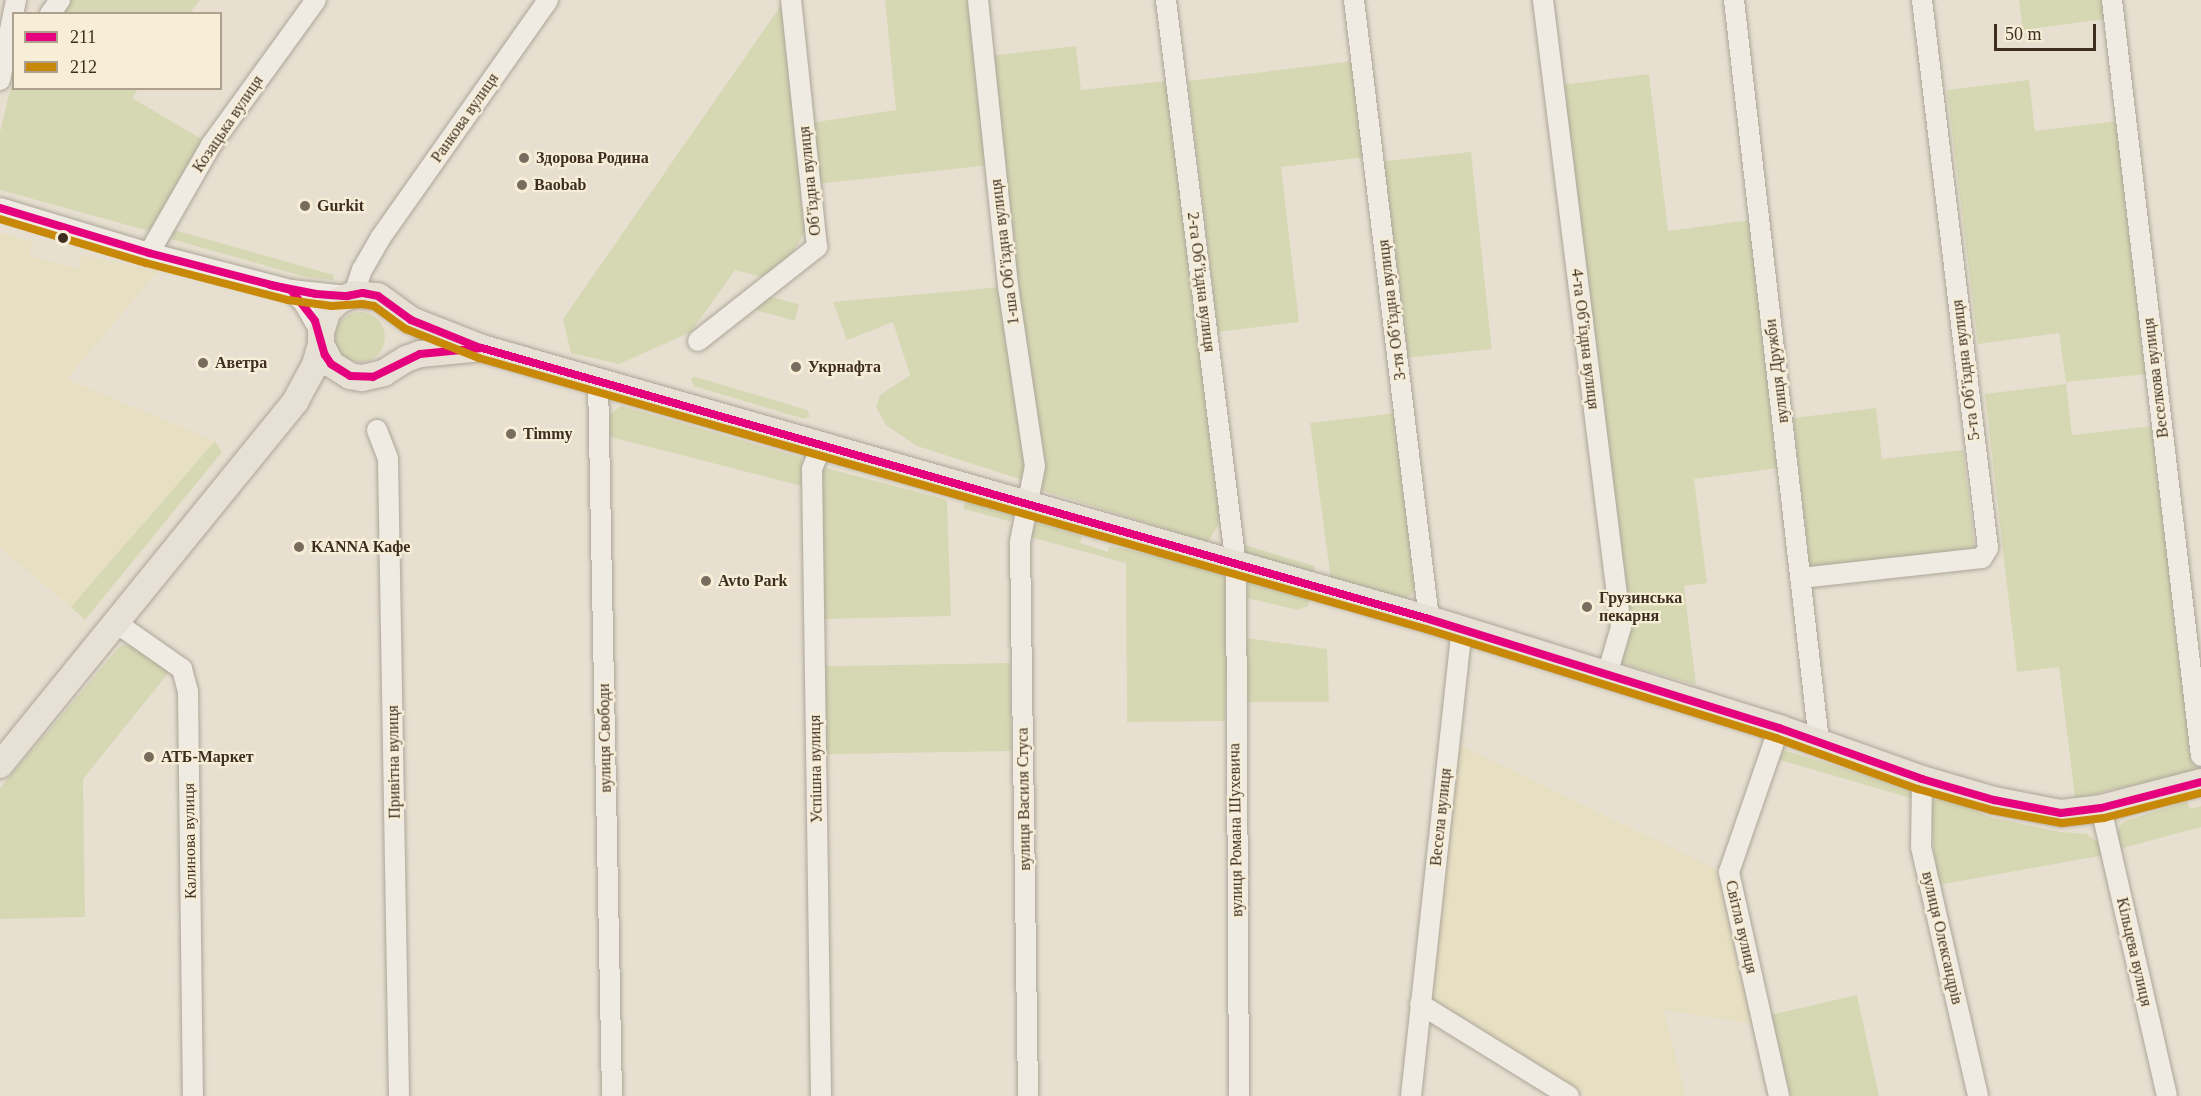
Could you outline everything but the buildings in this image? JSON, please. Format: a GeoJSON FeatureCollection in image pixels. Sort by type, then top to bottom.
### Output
{"type":"FeatureCollection","features":[{"type":"Feature","properties":{"kind":"main road"},"geometry":{"type":"LineString","coordinates":[[369,299],[404,324],[406,335],[404,347],[393,366]]}},
{"type":"Feature","properties":{"kind":"main road"},"geometry":{"type":"LineString","coordinates":[[0,765],[295,402],[315,365],[328,311],[369,299],[426,328],[482,348],[1429,619],[1779,728],[1922,779],[1994,800],[2061,813],[2101,808],[2201,782]]}},
{"type":"Feature","properties":{"kind":"main road"},"geometry":{"type":"LineString","coordinates":[[321,338],[331,364],[350,376]]}},
{"type":"Feature","properties":{"kind":"main road"},"geometry":{"type":"LineString","coordinates":[[295,402],[326,385],[350,376],[373,377],[420,354],[482,348]]}},
{"type":"Feature","properties":{"kind":"street","name":"Козацька вулиця"},"geometry":{"type":"LineString","coordinates":[[149,253],[211,145],[316,0]]}},
{"type":"Feature","properties":{"kind":"street","name":"Ранкова вулиця"},"geometry":{"type":"LineString","coordinates":[[369,299],[374,276],[375,255],[381,237],[548,0]]}},
{"type":"Feature","properties":{"kind":"street","name":"Обʼїздна вулиця"},"geometry":{"type":"LineString","coordinates":[[698,341],[817,247],[791,0]]}},
{"type":"Feature","properties":{"kind":"street","name":"1-ша Обʼїздна вулиця"},"geometry":{"type":"LineString","coordinates":[[978,0],[1008,286],[1035,466],[1026,503]]}},
{"type":"Feature","properties":{"kind":"street","name":"2-га Обʼїздна вулиця"},"geometry":{"type":"LineString","coordinates":[[1166,0],[1236,565]]}},
{"type":"Feature","properties":{"kind":"street","name":"3-тя Обʼїздна вулиця"},"geometry":{"type":"LineString","coordinates":[[1354,0],[1429,619]]}},
{"type":"Feature","properties":{"kind":"street","name":"4-та Обʼїздна вулиця"},"geometry":{"type":"LineString","coordinates":[[1542,0],[1621,627],[1607,675]]}},
{"type":"Feature","properties":{"kind":"street","name":"вулиця Дружби"},"geometry":{"type":"LineString","coordinates":[[1734,0],[1819,742]]}},
{"type":"Feature","properties":{"kind":"street","name":"5-та Обʼїздна вулиця"},"geometry":{"type":"LineString","coordinates":[[1801,578],[1982,558],[1988,548],[1922,0]]}},
{"type":"Feature","properties":{"kind":"street","name":"Веселкова вулиця"},"geometry":{"type":"LineString","coordinates":[[2112,0],[2201,756]]}},
{"type":"Feature","properties":{"kind":"street"},"geometry":{"type":"LineString","coordinates":[[0,82],[12,20]]}},
{"type":"Feature","properties":{"kind":"street"},"geometry":{"type":"LineString","coordinates":[[0,82],[12,67]]}},
{"type":"Feature","properties":{"kind":"street"},"geometry":{"type":"LineString","coordinates":[[0,208],[149,253],[291,290],[369,299]]}},
{"type":"Feature","properties":{"kind":"street"},"geometry":{"type":"LineString","coordinates":[[291,290],[304,303],[321,338]]}},
{"type":"Feature","properties":{"kind":"street","name":"вулиця Свободи"},"geometry":{"type":"LineString","coordinates":[[598,380],[612,1096]]}},
{"type":"Feature","properties":{"kind":"street","name":"Привітна вулиця"},"geometry":{"type":"LineString","coordinates":[[377,430],[388,459],[399,1096]]}},
{"type":"Feature","properties":{"kind":"street","name":"Успішна вулиця"},"geometry":{"type":"LineString","coordinates":[[821,1096],[812,469],[822,444]]}},
{"type":"Feature","properties":{"kind":"street","name":"вулиця Василя Стуса"},"geometry":{"type":"LineString","coordinates":[[1026,503],[1020,542],[1028,1096]]}},
{"type":"Feature","properties":{"kind":"street","name":"вулиця Романа Шухевича"},"geometry":{"type":"LineString","coordinates":[[1236,565],[1239,1096]]}},
{"type":"Feature","properties":{"kind":"street","name":"Калинова вулиця"},"geometry":{"type":"LineString","coordinates":[[116,622],[170,658],[182,669],[188,692],[193,1096]]}},
{"type":"Feature","properties":{"kind":"street","name":"Весела вулиця"},"geometry":{"type":"LineString","coordinates":[[1411,1096],[1462,629]]}},
{"type":"Feature","properties":{"kind":"street","name":"Світла вулиця"},"geometry":{"type":"LineString","coordinates":[[1779,728],[1729,872],[1779,1096]]}},
{"type":"Feature","properties":{"kind":"street","name":"вулиця Олександрів"},"geometry":{"type":"LineString","coordinates":[[1922,779],[1921,847],[1978,1096]]}},
{"type":"Feature","properties":{"kind":"street","name":"Кільцева вулиця"},"geometry":{"type":"LineString","coordinates":[[2101,808],[2168,1096]]}},
{"type":"Feature","properties":{"kind":"street"},"geometry":{"type":"LineString","coordinates":[[1420,1004],[1569,1096]]}},
{"type":"Feature","properties":{"kind":"shaded area"},"geometry":{"type":"Polygon","coordinates":[[[0,233],[33,242],[30,256],[78,269],[82,255],[158,271],[67,379],[215,441],[71,607],[0,548],[0,233]]]}},
{"type":"Feature","properties":{"kind":"shaded area"},"geometry":{"type":"Polygon","coordinates":[[[1456,743],[1716,869],[1752,1024],[1664,1010],[1686,1096],[1588,1096],[1430,997],[1456,743]]]}},
{"type":"Feature","properties":{"kind":"green space"},"geometry":{"type":"Polygon","coordinates":[[[69,0],[200,0],[191,12],[61,12],[69,0]]]}},
{"type":"Feature","properties":{"kind":"green space"},"geometry":{"type":"Polygon","coordinates":[[[885,0],[972,0],[989,165],[817,184],[810,123],[896,110],[885,0]]]}},
{"type":"Feature","properties":{"kind":"green space"},"geometry":{"type":"Polygon","coordinates":[[[2019,0],[2103,0],[2105,19],[2023,30],[2019,0]]]}},
{"type":"Feature","properties":{"kind":"green space"},"geometry":{"type":"Polygon","coordinates":[[[782,4],[807,229],[789,258],[767,278],[735,270],[691,332],[619,364],[571,353],[563,319],[782,4]]]}},
{"type":"Feature","properties":{"kind":"green space"},"geometry":{"type":"Polygon","coordinates":[[[1076,46],[1081,90],[1166,81],[1222,518],[1208,542],[1035,488],[990,56],[1076,46]]]}},
{"type":"Feature","properties":{"kind":"green space"},"geometry":{"type":"Polygon","coordinates":[[[1354,61],[1367,157],[1281,167],[1299,322],[1218,332],[1188,81],[1354,61]]]}},
{"type":"Feature","properties":{"kind":"green space"},"geometry":{"type":"Polygon","coordinates":[[[1649,74],[1668,231],[1751,220],[1779,468],[1694,479],[1707,583],[1684,586],[1696,685],[1621,663],[1632,628],[1561,85],[1649,74]]]}},
{"type":"Feature","properties":{"kind":"green space"},"geometry":{"type":"Polygon","coordinates":[[[2029,80],[2035,131],[2117,121],[2147,374],[2066,382],[2059,333],[1978,344],[1947,90],[2029,80]]]}},
{"type":"Feature","properties":{"kind":"green space"},"geometry":{"type":"Polygon","coordinates":[[[12,82],[12,90],[137,90],[132,98],[203,140],[149,231],[0,190],[0,132],[12,82]]]}},
{"type":"Feature","properties":{"kind":"green space"},"geometry":{"type":"Polygon","coordinates":[[[1471,152],[1492,349],[1404,358],[1383,161],[1471,152]]]}},
{"type":"Feature","properties":{"kind":"green space"},"geometry":{"type":"Polygon","coordinates":[[[174,230],[334,275],[333,280],[306,277],[171,239],[174,230]]]}},
{"type":"Feature","properties":{"kind":"green space"},"geometry":{"type":"Polygon","coordinates":[[[1002,287],[1030,465],[1026,481],[917,446],[886,425],[876,407],[880,395],[910,375],[893,322],[847,340],[833,302],[1002,287]]]}},
{"type":"Feature","properties":{"kind":"green space"},"geometry":{"type":"Polygon","coordinates":[[[762,295],[799,304],[795,321],[752,309],[762,295]]]}},
{"type":"Feature","properties":{"kind":"green space"},"geometry":{"type":"Polygon","coordinates":[[[355,312],[365,312],[378,319],[385,332],[385,342],[378,355],[365,362],[355,362],[346,358],[339,351],[335,342],[335,332],[339,323],[346,316],[355,312]]]}},
{"type":"Feature","properties":{"kind":"green space"},"geometry":{"type":"Polygon","coordinates":[[[696,377],[807,410],[810,417],[804,419],[694,386],[691,378],[696,377]]]}},
{"type":"Feature","properties":{"kind":"green space"},"geometry":{"type":"Polygon","coordinates":[[[2066,384],[2072,435],[2153,426],[2197,771],[2075,798],[2059,667],[2017,672],[1985,394],[2066,384]]]}},
{"type":"Feature","properties":{"kind":"green space"},"geometry":{"type":"Polygon","coordinates":[[[621,406],[802,458],[802,486],[607,436],[609,415],[621,406]]]}},
{"type":"Feature","properties":{"kind":"green space"},"geometry":{"type":"Polygon","coordinates":[[[1876,408],[1882,459],[1963,450],[1975,551],[1810,570],[1793,418],[1876,408]]]}},
{"type":"Feature","properties":{"kind":"green space"},"geometry":{"type":"Polygon","coordinates":[[[1397,413],[1418,588],[1407,598],[1331,580],[1310,423],[1397,413]]]}},
{"type":"Feature","properties":{"kind":"green space"},"geometry":{"type":"Polygon","coordinates":[[[215,441],[222,452],[85,620],[71,607],[215,441]]]}},
{"type":"Feature","properties":{"kind":"green space"},"geometry":{"type":"Polygon","coordinates":[[[822,467],[947,500],[951,616],[822,619],[822,467]]]}},
{"type":"Feature","properties":{"kind":"green space"},"geometry":{"type":"Polygon","coordinates":[[[965,502],[1012,515],[1011,521],[963,509],[965,502]]]}},
{"type":"Feature","properties":{"kind":"green space"},"geometry":{"type":"Polygon","coordinates":[[[1040,523],[1082,536],[1080,543],[1108,552],[1109,547],[1126,549],[1224,573],[1229,581],[1225,721],[1127,722],[1126,563],[1030,537],[1031,526],[1040,523]]]}},
{"type":"Feature","properties":{"kind":"green space"},"geometry":{"type":"Polygon","coordinates":[[[1238,543],[1314,566],[1315,577],[1240,555],[1238,543]]]}},
{"type":"Feature","properties":{"kind":"green space"},"geometry":{"type":"Polygon","coordinates":[[[1248,581],[1310,599],[1308,606],[1298,610],[1247,598],[1248,581]]]}},
{"type":"Feature","properties":{"kind":"green space"},"geometry":{"type":"Polygon","coordinates":[[[1247,638],[1327,649],[1329,702],[1245,702],[1247,638]]]}},
{"type":"Feature","properties":{"kind":"green space"},"geometry":{"type":"Polygon","coordinates":[[[121,645],[137,647],[170,671],[83,779],[85,917],[0,919],[0,788],[121,645]]]}},
{"type":"Feature","properties":{"kind":"green space"},"geometry":{"type":"Polygon","coordinates":[[[1010,663],[1012,751],[825,754],[823,666],[1010,663]]]}},
{"type":"Feature","properties":{"kind":"green space"},"geometry":{"type":"Polygon","coordinates":[[[1783,750],[1912,789],[1914,799],[1780,760],[1783,750]]]}},
{"type":"Feature","properties":{"kind":"green space"},"geometry":{"type":"Polygon","coordinates":[[[1944,796],[1989,817],[2060,832],[2090,834],[2087,835],[2100,843],[2105,855],[1938,885],[1930,812],[1933,801],[1944,796]]]}},
{"type":"Feature","properties":{"kind":"green space"},"geometry":{"type":"Polygon","coordinates":[[[2187,801],[2190,809],[2201,806],[2201,827],[2119,849],[2116,834],[2123,822],[2187,801]]]}},
{"type":"Feature","properties":{"kind":"green space"},"geometry":{"type":"Polygon","coordinates":[[[1857,995],[1879,1096],[1791,1096],[1771,1015],[1857,995]]]}},
{"type":"Feature","properties":{"kind":"transit line","name":"211"},"geometry":{"type":"LineString","coordinates":[[0,208],[149,253],[291,290],[315,321],[325,355],[331,364],[350,376],[373,377],[420,354],[482,348],[1429,619],[1779,728],[1922,779],[1994,800],[2061,813],[2101,808],[2201,782]]}},
{"type":"Feature","properties":{"kind":"transit line","name":"212"},"geometry":{"type":"LineString","coordinates":[[0,219],[146,263],[288,300],[332,306],[362,304],[374,306],[406,329],[479,358],[1426,629],[1776,738],[1918,789],[1991,810],[2062,823],[2104,818],[2201,793]]}},
{"type":"Feature","properties":{"kind":"transit line","name":"211"},"geometry":{"type":"LineString","coordinates":[[270,285],[316,294],[347,296],[363,293],[378,296],[411,320],[478,347]]}},
{"type":"Feature","properties":{"kind":"place","name":"Здорова Родина"},"geometry":{"type":"Point","coordinates":[524,158]}},
{"type":"Feature","properties":{"kind":"place","name":"Baobab"},"geometry":{"type":"Point","coordinates":[522,185]}},
{"type":"Feature","properties":{"kind":"place","name":"Gurkit"},"geometry":{"type":"Point","coordinates":[305,206]}},
{"type":"Feature","properties":{"kind":"place","name":"Аветра"},"geometry":{"type":"Point","coordinates":[203,363]}},
{"type":"Feature","properties":{"kind":"place","name":"Укрнафта"},"geometry":{"type":"Point","coordinates":[796,367]}},
{"type":"Feature","properties":{"kind":"place","name":"Timmy"},"geometry":{"type":"Point","coordinates":[511,434]}},
{"type":"Feature","properties":{"kind":"place","name":"KANNA Кафе"},"geometry":{"type":"Point","coordinates":[299,547]}},
{"type":"Feature","properties":{"kind":"place","name":"Avto Park"},"geometry":{"type":"Point","coordinates":[706,581]}},
{"type":"Feature","properties":{"kind":"place","name":"Грузинська пекарня"},"geometry":{"type":"Point","coordinates":[1587,607]}},
{"type":"Feature","properties":{"kind":"place","name":"АТБ-Маркет"},"geometry":{"type":"Point","coordinates":[149,757]}}]}
